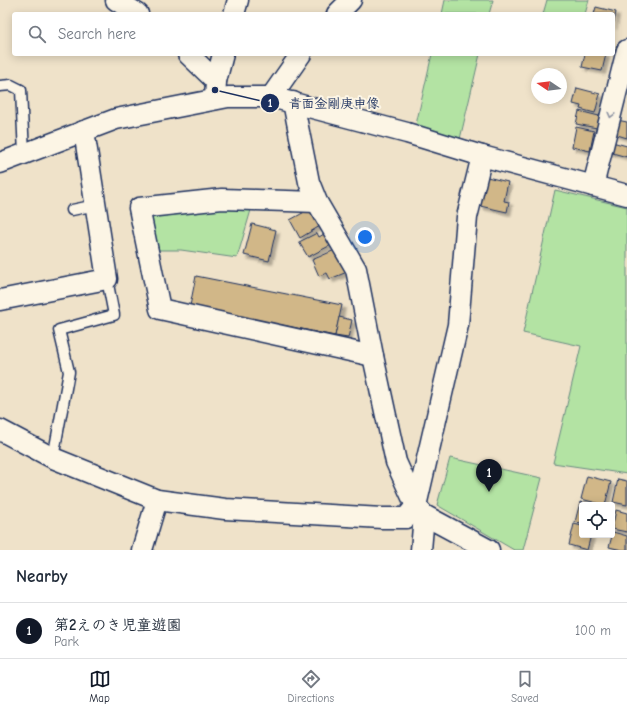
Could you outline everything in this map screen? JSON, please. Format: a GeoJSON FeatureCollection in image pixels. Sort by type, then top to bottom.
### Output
{"type":"FeatureCollection","features":[{"type":"Feature","properties":{"kind":"street"},"geometry":{"type":"LineString","coordinates":[[116,0],[135,12]]}},
{"type":"Feature","properties":{"kind":"street"},"geometry":{"type":"LineString","coordinates":[[235,12],[238,0]]}},
{"type":"Feature","properties":{"kind":"street"},"geometry":{"type":"LineString","coordinates":[[339,12],[351,0]]}},
{"type":"Feature","properties":{"kind":"street"},"geometry":{"type":"LineString","coordinates":[[593,186],[627,50]]}},
{"type":"Feature","properties":{"kind":"street"},"geometry":{"type":"LineString","coordinates":[[190,56],[216,90],[228,97],[271,97],[293,102],[407,133],[482,156],[627,195]]}},
{"type":"Feature","properties":{"kind":"street"},"geometry":{"type":"LineString","coordinates":[[216,90],[223,56]]}},
{"type":"Feature","properties":{"kind":"street"},"geometry":{"type":"LineString","coordinates":[[271,97],[300,56]]}},
{"type":"Feature","properties":{"kind":"street"},"geometry":{"type":"LineString","coordinates":[[0,163],[116,119],[216,90]]}},
{"type":"Feature","properties":{"kind":"street"},"geometry":{"type":"LineString","coordinates":[[293,102],[309,182],[317,202],[356,269],[396,462],[420,511],[489,550]]}},
{"type":"Feature","properties":{"kind":"street"},"geometry":{"type":"LineString","coordinates":[[0,300],[107,279],[84,131]]}},
{"type":"Feature","properties":{"kind":"street"},"geometry":{"type":"LineString","coordinates":[[421,550],[420,511],[458,325],[468,217],[482,156]]}},
{"type":"Feature","properties":{"kind":"street"},"geometry":{"type":"LineString","coordinates":[[317,202],[222,199],[139,208],[160,309],[373,356]]}},
{"type":"Feature","properties":{"kind":"street"},"geometry":{"type":"LineString","coordinates":[[0,430],[54,458],[157,500],[224,509],[382,518],[406,518],[420,511]]}},
{"type":"Feature","properties":{"kind":"street"},"geometry":{"type":"LineString","coordinates":[[142,550],[157,500]]}},
{"type":"Feature","properties":{"kind":"lane"},"geometry":{"type":"LineString","coordinates":[[0,86],[11,85],[21,90],[24,154]]}},
{"type":"Feature","properties":{"kind":"lane"},"geometry":{"type":"LineString","coordinates":[[72,210],[96,205]]}},
{"type":"Feature","properties":{"kind":"lane"},"geometry":{"type":"LineString","coordinates":[[54,458],[70,372],[59,330],[114,315],[107,279]]}},
{"type":"Feature","properties":{"kind":"green space"},"geometry":{"type":"Polygon","coordinates":[[[445,0],[493,0],[490,12],[442,12],[445,0]]]}},
{"type":"Feature","properties":{"kind":"green space"},"geometry":{"type":"Polygon","coordinates":[[[547,0],[589,0],[586,12],[544,12],[547,0]]]}},
{"type":"Feature","properties":{"kind":"green space"},"geometry":{"type":"Polygon","coordinates":[[[432,56],[480,56],[460,139],[415,129],[432,56]]]}},
{"type":"Feature","properties":{"kind":"green space"},"geometry":{"type":"Polygon","coordinates":[[[555,190],[627,207],[627,474],[553,463],[581,346],[523,333],[555,190]]]}},
{"type":"Feature","properties":{"kind":"green space"},"geometry":{"type":"Polygon","coordinates":[[[220,209],[251,210],[237,258],[181,250],[152,250],[143,216],[220,209]]]}},
{"type":"Feature","properties":{"kind":"green space"},"geometry":{"type":"Polygon","coordinates":[[[450,458],[542,478],[523,550],[514,550],[437,505],[450,458]]]}},
{"type":"Feature","properties":{"kind":"building"},"geometry":{"type":"Polygon","coordinates":[[[596,7],[616,12],[615,17],[615,12],[595,12],[596,7]]]}},
{"type":"Feature","properties":{"kind":"building"},"geometry":{"type":"Polygon","coordinates":[[[585,56],[606,56],[602,71],[582,67],[585,56]]]}},
{"type":"Feature","properties":{"kind":"building"},"geometry":{"type":"Polygon","coordinates":[[[577,88],[600,94],[595,113],[580,109],[581,106],[573,104],[577,88]]]}},
{"type":"Feature","properties":{"kind":"building"},"geometry":{"type":"Polygon","coordinates":[[[579,111],[599,116],[597,128],[576,124],[579,111]]]}},
{"type":"Feature","properties":{"kind":"building"},"geometry":{"type":"Polygon","coordinates":[[[617,120],[627,122],[627,138],[614,134],[617,120]]]}},
{"type":"Feature","properties":{"kind":"building"},"geometry":{"type":"Polygon","coordinates":[[[576,127],[594,131],[590,151],[572,147],[576,127]]]}},
{"type":"Feature","properties":{"kind":"building"},"geometry":{"type":"Polygon","coordinates":[[[612,142],[627,146],[627,157],[609,152],[612,142]]]}},
{"type":"Feature","properties":{"kind":"building"},"geometry":{"type":"Polygon","coordinates":[[[487,177],[508,182],[504,201],[509,202],[507,212],[480,206],[487,177]]]}},
{"type":"Feature","properties":{"kind":"building"},"geometry":{"type":"Polygon","coordinates":[[[310,209],[320,226],[300,238],[290,220],[310,209]]]}},
{"type":"Feature","properties":{"kind":"building"},"geometry":{"type":"Polygon","coordinates":[[[252,224],[276,230],[269,261],[244,255],[252,224]]]}},
{"type":"Feature","properties":{"kind":"building"},"geometry":{"type":"Polygon","coordinates":[[[317,233],[319,237],[324,234],[331,245],[308,257],[299,242],[317,233]]]}},
{"type":"Feature","properties":{"kind":"building"},"geometry":{"type":"Polygon","coordinates":[[[337,249],[347,272],[330,279],[327,273],[319,276],[312,260],[337,249]]]}},
{"type":"Feature","properties":{"kind":"building"},"geometry":{"type":"Polygon","coordinates":[[[196,276],[342,305],[335,336],[190,306],[196,276]]]}},
{"type":"Feature","properties":{"kind":"building"},"geometry":{"type":"Polygon","coordinates":[[[339,317],[352,320],[348,338],[335,336],[339,317]]]}},
{"type":"Feature","properties":{"kind":"building"},"geometry":{"type":"Polygon","coordinates":[[[587,476],[611,482],[606,502],[593,502],[581,499],[587,476]]]}},
{"type":"Feature","properties":{"kind":"building"},"geometry":{"type":"Polygon","coordinates":[[[618,479],[627,481],[627,505],[613,502],[618,479]]]}},
{"type":"Feature","properties":{"kind":"building"},"geometry":{"type":"Polygon","coordinates":[[[579,506],[579,523],[575,522],[579,506]]]}},
{"type":"Feature","properties":{"kind":"building"},"geometry":{"type":"Polygon","coordinates":[[[616,510],[627,513],[627,532],[615,530],[616,510]]]}},
{"type":"Feature","properties":{"kind":"building"},"geometry":{"type":"Polygon","coordinates":[[[574,524],[579,525],[579,538],[590,538],[587,550],[569,545],[574,524]]]}},
{"type":"Feature","properties":{"kind":"building"},"geometry":{"type":"Polygon","coordinates":[[[615,533],[627,536],[627,550],[609,547],[611,538],[615,538],[615,533]]]}},
{"type":"Feature","properties":{"kind":"place","name":"青面金剛庚申像"},"geometry":{"type":"Point","coordinates":[215,90]}},
{"type":"Feature","properties":{"kind":"place","name":"第2えのき児童遊園"},"geometry":{"type":"Point","coordinates":[489,492]}}]}
